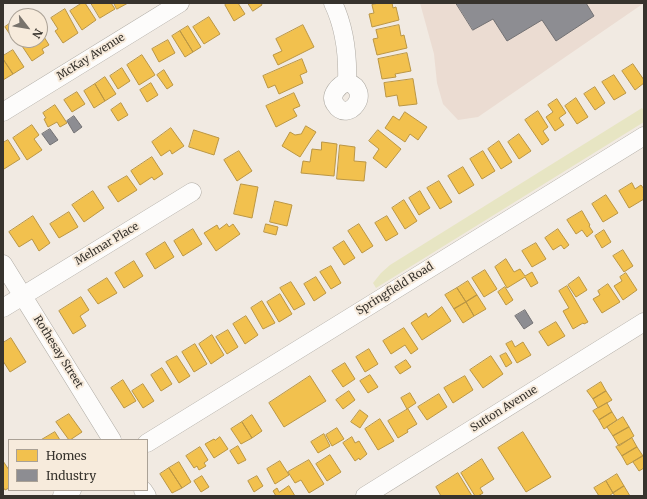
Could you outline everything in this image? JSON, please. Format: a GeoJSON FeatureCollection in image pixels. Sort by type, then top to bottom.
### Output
{"type":"FeatureCollection","features":[{"type":"Feature","properties":{"kind":"street","name":"McKay Avenue"},"geometry":{"type":"LineString","coordinates":[[3,112],[180,3]]}},
{"type":"Feature","properties":{"kind":"street"},"geometry":{"type":"LineString","coordinates":[[333,3],[340,18],[345,41],[348,62],[347,82]]}},
{"type":"Feature","properties":{"kind":"street","name":"Springfield Road"},"geometry":{"type":"LineString","coordinates":[[148,442],[644,136]]}},
{"type":"Feature","properties":{"kind":"street","name":"Melmar Place"},"geometry":{"type":"LineString","coordinates":[[3,308],[192,192]]}},
{"type":"Feature","properties":{"kind":"street","name":"Rothesay Street"},"geometry":{"type":"LineString","coordinates":[[3,264],[111,439]]}},
{"type":"Feature","properties":{"kind":"street","name":"Sutton Avenue"},"geometry":{"type":"LineString","coordinates":[[365,496],[644,322]]}},
{"type":"Feature","properties":{"kind":"shaded area"},"geometry":{"type":"Polygon","coordinates":[[[420,3],[644,3],[478,117],[458,120],[443,104],[437,83],[434,54],[420,3]]]}},
{"type":"Feature","properties":{"kind":"shaded area"},"geometry":{"type":"Polygon","coordinates":[[[642,108],[644,111],[644,122],[376,288],[373,283],[390,265],[642,108]]]}},
{"type":"Feature","properties":{"kind":"building: Homes"},"geometry":{"type":"Polygon","coordinates":[[[82,3],[85,3],[96,20],[82,30],[70,11],[82,3]]]}},
{"type":"Feature","properties":{"kind":"building: Homes"},"geometry":{"type":"Polygon","coordinates":[[[91,3],[111,3],[115,9],[100,18],[91,3]]]}},
{"type":"Feature","properties":{"kind":"building: Homes"},"geometry":{"type":"Polygon","coordinates":[[[114,3],[128,3],[117,9],[114,3]]]}},
{"type":"Feature","properties":{"kind":"building: Homes"},"geometry":{"type":"Polygon","coordinates":[[[228,3],[238,3],[245,14],[234,21],[225,5],[228,3]]]}},
{"type":"Feature","properties":{"kind":"building: Homes"},"geometry":{"type":"Polygon","coordinates":[[[248,3],[261,3],[262,5],[253,11],[248,3]]]}},
{"type":"Feature","properties":{"kind":"building: Homes"},"geometry":{"type":"Polygon","coordinates":[[[379,3],[392,3],[393,8],[396,7],[399,20],[372,27],[369,14],[374,13],[372,5],[379,3]]]}},
{"type":"Feature","properties":{"kind":"building: Homes"},"geometry":{"type":"Polygon","coordinates":[[[65,9],[78,33],[63,43],[55,31],[58,29],[51,18],[65,9]]]}},
{"type":"Feature","properties":{"kind":"building: Homes"},"geometry":{"type":"Polygon","coordinates":[[[209,17],[220,34],[204,44],[193,27],[209,17]]]}},
{"type":"Feature","properties":{"kind":"building: Homes"},"geometry":{"type":"Polygon","coordinates":[[[303,25],[314,47],[278,65],[273,55],[282,51],[276,39],[303,25]]]}},
{"type":"Feature","properties":{"kind":"building: Homes"},"geometry":{"type":"Polygon","coordinates":[[[399,25],[401,36],[404,35],[407,48],[377,55],[373,39],[378,38],[376,30],[399,25]]]}},
{"type":"Feature","properties":{"kind":"building: Homes"},"geometry":{"type":"Polygon","coordinates":[[[188,26],[201,47],[193,52],[180,31],[188,26]]]}},
{"type":"Feature","properties":{"kind":"building: Homes"},"geometry":{"type":"Polygon","coordinates":[[[180,31],[193,52],[185,57],[172,36],[180,31]]]}},
{"type":"Feature","properties":{"kind":"building: Homes"},"geometry":{"type":"Polygon","coordinates":[[[168,40],[175,53],[159,62],[152,49],[168,40]]]}},
{"type":"Feature","properties":{"kind":"building: Homes"},"geometry":{"type":"Polygon","coordinates":[[[23,48],[44,48],[42,49],[44,53],[32,61],[23,48]]]}},
{"type":"Feature","properties":{"kind":"building: Homes"},"geometry":{"type":"Polygon","coordinates":[[[13,50],[24,67],[13,74],[3,59],[3,56],[13,50]]]}},
{"type":"Feature","properties":{"kind":"building: Homes"},"geometry":{"type":"Polygon","coordinates":[[[407,53],[411,71],[395,74],[396,77],[382,79],[378,59],[407,53]]]}},
{"type":"Feature","properties":{"kind":"building: Homes"},"geometry":{"type":"Polygon","coordinates":[[[142,55],[155,75],[139,85],[127,65],[142,55]]]}},
{"type":"Feature","properties":{"kind":"building: Homes"},"geometry":{"type":"Polygon","coordinates":[[[3,59],[13,74],[3,80],[3,59]]]}},
{"type":"Feature","properties":{"kind":"building: Homes"},"geometry":{"type":"Polygon","coordinates":[[[302,59],[307,72],[300,75],[303,83],[279,94],[275,85],[268,88],[263,76],[302,59]]]}},
{"type":"Feature","properties":{"kind":"building: Homes"},"geometry":{"type":"Polygon","coordinates":[[[633,64],[644,80],[644,83],[635,90],[622,71],[633,64]]]}},
{"type":"Feature","properties":{"kind":"building: Homes"},"geometry":{"type":"Polygon","coordinates":[[[122,68],[130,81],[118,89],[110,76],[122,68]]]}},
{"type":"Feature","properties":{"kind":"building: Homes"},"geometry":{"type":"Polygon","coordinates":[[[164,70],[173,85],[167,89],[157,75],[164,70]]]}},
{"type":"Feature","properties":{"kind":"building: Homes"},"geometry":{"type":"Polygon","coordinates":[[[614,75],[626,93],[614,100],[602,82],[614,75]]]}},
{"type":"Feature","properties":{"kind":"building: Homes"},"geometry":{"type":"Polygon","coordinates":[[[105,77],[116,94],[105,101],[95,84],[105,77]]]}},
{"type":"Feature","properties":{"kind":"building: Homes"},"geometry":{"type":"Polygon","coordinates":[[[413,79],[417,104],[399,106],[397,95],[386,97],[384,83],[413,79]]]}},
{"type":"Feature","properties":{"kind":"building: Homes"},"geometry":{"type":"Polygon","coordinates":[[[151,83],[158,95],[147,102],[140,90],[151,83]]]}},
{"type":"Feature","properties":{"kind":"building: Homes"},"geometry":{"type":"Polygon","coordinates":[[[95,84],[105,101],[94,108],[84,91],[95,84]]]}},
{"type":"Feature","properties":{"kind":"building: Homes"},"geometry":{"type":"Polygon","coordinates":[[[595,87],[605,103],[595,110],[584,94],[595,87]]]}},
{"type":"Feature","properties":{"kind":"building: Homes"},"geometry":{"type":"Polygon","coordinates":[[[77,92],[85,104],[72,112],[64,100],[77,92]]]}},
{"type":"Feature","properties":{"kind":"building: Homes"},"geometry":{"type":"Polygon","coordinates":[[[294,93],[300,106],[293,109],[297,116],[276,127],[266,106],[294,93]]]}},
{"type":"Feature","properties":{"kind":"building: Homes"},"geometry":{"type":"Polygon","coordinates":[[[576,98],[588,117],[577,124],[565,106],[576,98]]]}},
{"type":"Feature","properties":{"kind":"building: Homes"},"geometry":{"type":"Polygon","coordinates":[[[557,99],[566,113],[559,118],[564,125],[555,131],[546,117],[553,112],[548,105],[557,99]]]}},
{"type":"Feature","properties":{"kind":"building: Homes"},"geometry":{"type":"Polygon","coordinates":[[[121,103],[128,115],[118,121],[111,110],[121,103]]]}},
{"type":"Feature","properties":{"kind":"building: Homes"},"geometry":{"type":"Polygon","coordinates":[[[55,105],[67,123],[60,127],[57,122],[48,127],[43,113],[55,105]]]}},
{"type":"Feature","properties":{"kind":"building: Homes"},"geometry":{"type":"Polygon","coordinates":[[[538,111],[548,127],[543,131],[549,140],[542,145],[525,120],[538,111]]]}},
{"type":"Feature","properties":{"kind":"building: Homes"},"geometry":{"type":"Polygon","coordinates":[[[405,112],[427,127],[418,140],[410,134],[405,142],[385,128],[393,116],[399,120],[405,112]]]}},
{"type":"Feature","properties":{"kind":"building: Homes"},"geometry":{"type":"Polygon","coordinates":[[[32,125],[39,135],[34,139],[42,150],[27,160],[13,138],[32,125]]]}},
{"type":"Feature","properties":{"kind":"building: Homes"},"geometry":{"type":"Polygon","coordinates":[[[306,126],[316,132],[300,157],[282,146],[290,132],[295,135],[301,134],[306,126]]]}},
{"type":"Feature","properties":{"kind":"building: Homes"},"geometry":{"type":"Polygon","coordinates":[[[171,128],[184,146],[172,154],[170,150],[161,156],[152,142],[171,128]]]}},
{"type":"Feature","properties":{"kind":"building: Homes"},"geometry":{"type":"Polygon","coordinates":[[[194,130],[219,138],[214,155],[189,147],[194,130]]]}},
{"type":"Feature","properties":{"kind":"building: Homes"},"geometry":{"type":"Polygon","coordinates":[[[378,130],[401,149],[386,168],[373,158],[379,149],[369,141],[378,130]]]}},
{"type":"Feature","properties":{"kind":"building: Homes"},"geometry":{"type":"Polygon","coordinates":[[[519,134],[531,151],[519,159],[508,142],[519,134]]]}},
{"type":"Feature","properties":{"kind":"building: Homes"},"geometry":{"type":"Polygon","coordinates":[[[8,140],[20,159],[4,169],[3,143],[8,140]]]}},
{"type":"Feature","properties":{"kind":"building: Homes"},"geometry":{"type":"Polygon","coordinates":[[[499,141],[512,162],[501,169],[488,149],[499,141]]]}},
{"type":"Feature","properties":{"kind":"building: Homes"},"geometry":{"type":"Polygon","coordinates":[[[322,142],[337,144],[334,176],[301,173],[303,161],[310,162],[312,149],[321,150],[322,142]]]}},
{"type":"Feature","properties":{"kind":"building: Homes"},"geometry":{"type":"Polygon","coordinates":[[[340,145],[355,147],[354,161],[366,162],[364,181],[337,179],[340,145]]]}},
{"type":"Feature","properties":{"kind":"building: Homes"},"geometry":{"type":"Polygon","coordinates":[[[239,151],[252,171],[237,181],[224,160],[239,151]]]}},
{"type":"Feature","properties":{"kind":"building: Homes"},"geometry":{"type":"Polygon","coordinates":[[[483,151],[495,171],[482,179],[470,159],[483,151]]]}},
{"type":"Feature","properties":{"kind":"building: Homes"},"geometry":{"type":"Polygon","coordinates":[[[152,157],[163,174],[154,180],[152,177],[140,185],[131,171],[152,157]]]}},
{"type":"Feature","properties":{"kind":"building: Homes"},"geometry":{"type":"Polygon","coordinates":[[[463,167],[474,185],[459,194],[448,176],[463,167]]]}},
{"type":"Feature","properties":{"kind":"building: Homes"},"geometry":{"type":"Polygon","coordinates":[[[127,176],[137,190],[118,202],[108,187],[127,176]]]}},
{"type":"Feature","properties":{"kind":"building: Homes"},"geometry":{"type":"Polygon","coordinates":[[[439,181],[452,202],[440,209],[427,188],[439,181]]]}},
{"type":"Feature","properties":{"kind":"building: Homes"},"geometry":{"type":"Polygon","coordinates":[[[632,183],[635,189],[641,185],[644,189],[644,199],[629,208],[619,191],[632,183]]]}},
{"type":"Feature","properties":{"kind":"building: Homes"},"geometry":{"type":"Polygon","coordinates":[[[241,184],[258,187],[252,218],[234,214],[241,184]]]}},
{"type":"Feature","properties":{"kind":"building: Homes"},"geometry":{"type":"Polygon","coordinates":[[[93,191],[104,208],[84,222],[72,205],[93,191]]]}},
{"type":"Feature","properties":{"kind":"building: Homes"},"geometry":{"type":"Polygon","coordinates":[[[420,191],[430,208],[419,215],[409,198],[420,191]]]}},
{"type":"Feature","properties":{"kind":"building: Homes"},"geometry":{"type":"Polygon","coordinates":[[[606,195],[618,213],[603,222],[592,204],[606,195]]]}},
{"type":"Feature","properties":{"kind":"building: Homes"},"geometry":{"type":"Polygon","coordinates":[[[404,200],[417,221],[405,229],[392,208],[404,200]]]}},
{"type":"Feature","properties":{"kind":"building: Homes"},"geometry":{"type":"Polygon","coordinates":[[[275,201],[292,205],[287,226],[270,222],[275,201]]]}},
{"type":"Feature","properties":{"kind":"building: Homes"},"geometry":{"type":"Polygon","coordinates":[[[582,211],[593,232],[587,237],[582,230],[576,234],[567,220],[582,211]]]}},
{"type":"Feature","properties":{"kind":"building: Homes"},"geometry":{"type":"Polygon","coordinates":[[[69,212],[78,227],[59,238],[50,224],[69,212]]]}},
{"type":"Feature","properties":{"kind":"building: Homes"},"geometry":{"type":"Polygon","coordinates":[[[33,216],[50,243],[39,251],[32,239],[19,247],[9,232],[33,216]]]}},
{"type":"Feature","properties":{"kind":"building: Homes"},"geometry":{"type":"Polygon","coordinates":[[[387,216],[398,234],[386,241],[375,223],[387,216]]]}},
{"type":"Feature","properties":{"kind":"building: Homes"},"geometry":{"type":"Polygon","coordinates":[[[227,224],[229,227],[233,224],[240,234],[216,251],[204,233],[217,225],[219,229],[227,224]]]}},
{"type":"Feature","properties":{"kind":"building: Homes"},"geometry":{"type":"Polygon","coordinates":[[[266,224],[278,227],[276,235],[264,232],[266,224]]]}},
{"type":"Feature","properties":{"kind":"building: Homes"},"geometry":{"type":"Polygon","coordinates":[[[359,224],[373,246],[362,253],[348,231],[359,224]]]}},
{"type":"Feature","properties":{"kind":"building: Homes"},"geometry":{"type":"Polygon","coordinates":[[[193,229],[202,244],[183,256],[174,241],[193,229]]]}},
{"type":"Feature","properties":{"kind":"building: Homes"},"geometry":{"type":"Polygon","coordinates":[[[558,229],[569,245],[564,249],[561,245],[553,250],[545,238],[558,229]]]}},
{"type":"Feature","properties":{"kind":"building: Homes"},"geometry":{"type":"Polygon","coordinates":[[[604,230],[611,242],[602,248],[595,236],[604,230]]]}},
{"type":"Feature","properties":{"kind":"building: Homes"},"geometry":{"type":"Polygon","coordinates":[[[344,241],[355,258],[344,265],[333,248],[344,241]]]}},
{"type":"Feature","properties":{"kind":"building: Homes"},"geometry":{"type":"Polygon","coordinates":[[[165,242],[174,257],[155,269],[146,254],[165,242]]]}},
{"type":"Feature","properties":{"kind":"building: Homes"},"geometry":{"type":"Polygon","coordinates":[[[536,243],[546,259],[532,267],[522,251],[536,243]]]}},
{"type":"Feature","properties":{"kind":"building: Homes"},"geometry":{"type":"Polygon","coordinates":[[[623,250],[633,266],[624,272],[613,256],[623,250]]]}},
{"type":"Feature","properties":{"kind":"building: Homes"},"geometry":{"type":"Polygon","coordinates":[[[506,259],[514,272],[520,269],[525,276],[532,272],[538,283],[531,287],[525,277],[507,288],[495,267],[506,259]]]}},
{"type":"Feature","properties":{"kind":"building: Homes"},"geometry":{"type":"Polygon","coordinates":[[[134,261],[143,276],[124,288],[115,273],[134,261]]]}},
{"type":"Feature","properties":{"kind":"building: Homes"},"geometry":{"type":"Polygon","coordinates":[[[331,266],[341,283],[331,289],[320,272],[331,266]]]}},
{"type":"Feature","properties":{"kind":"building: Homes"},"geometry":{"type":"Polygon","coordinates":[[[485,270],[497,289],[484,297],[472,278],[485,270]]]}},
{"type":"Feature","properties":{"kind":"building: Homes"},"geometry":{"type":"Polygon","coordinates":[[[626,273],[637,290],[623,300],[614,286],[622,281],[620,277],[626,273]]]}},
{"type":"Feature","properties":{"kind":"building: Homes"},"geometry":{"type":"Polygon","coordinates":[[[316,277],[326,293],[314,301],[304,284],[316,277]]]}},
{"type":"Feature","properties":{"kind":"building: Homes"},"geometry":{"type":"Polygon","coordinates":[[[579,277],[587,290],[576,297],[568,285],[579,277]]]}},
{"type":"Feature","properties":{"kind":"building: Homes"},"geometry":{"type":"Polygon","coordinates":[[[107,278],[117,293],[98,304],[88,290],[107,278]]]}},
{"type":"Feature","properties":{"kind":"building: Homes"},"geometry":{"type":"Polygon","coordinates":[[[468,281],[477,295],[466,302],[457,288],[468,281]]]}},
{"type":"Feature","properties":{"kind":"building: Homes"},"geometry":{"type":"Polygon","coordinates":[[[291,282],[305,304],[294,310],[280,288],[291,282]]]}},
{"type":"Feature","properties":{"kind":"building: Homes"},"geometry":{"type":"Polygon","coordinates":[[[608,284],[620,302],[602,313],[593,299],[600,295],[598,291],[608,284]]]}},
{"type":"Feature","properties":{"kind":"building: Homes"},"geometry":{"type":"Polygon","coordinates":[[[567,286],[588,322],[583,323],[573,329],[563,311],[569,308],[559,291],[567,286]]]}},
{"type":"Feature","properties":{"kind":"building: Homes"},"geometry":{"type":"Polygon","coordinates":[[[505,287],[513,300],[506,305],[498,292],[505,287]]]}},
{"type":"Feature","properties":{"kind":"building: Homes"},"geometry":{"type":"Polygon","coordinates":[[[457,288],[466,302],[454,309],[445,295],[457,288]]]}},
{"type":"Feature","properties":{"kind":"building: Homes"},"geometry":{"type":"Polygon","coordinates":[[[280,294],[292,314],[279,322],[267,302],[280,294]]]}},
{"type":"Feature","properties":{"kind":"building: Homes"},"geometry":{"type":"Polygon","coordinates":[[[477,295],[486,309],[474,316],[466,302],[477,295]]]}},
{"type":"Feature","properties":{"kind":"building: Homes"},"geometry":{"type":"Polygon","coordinates":[[[81,297],[89,310],[80,316],[86,326],[73,334],[59,311],[81,297]]]}},
{"type":"Feature","properties":{"kind":"building: Homes"},"geometry":{"type":"Polygon","coordinates":[[[262,301],[275,323],[263,329],[251,308],[262,301]]]}},
{"type":"Feature","properties":{"kind":"building: Homes"},"geometry":{"type":"Polygon","coordinates":[[[466,302],[474,316],[463,323],[454,309],[466,302]]]}},
{"type":"Feature","properties":{"kind":"building: Homes"},"geometry":{"type":"Polygon","coordinates":[[[442,307],[451,321],[422,340],[411,323],[426,313],[428,317],[442,307]]]}},
{"type":"Feature","properties":{"kind":"building: Homes"},"geometry":{"type":"Polygon","coordinates":[[[246,316],[258,335],[245,344],[233,324],[246,316]]]}},
{"type":"Feature","properties":{"kind":"building: Homes"},"geometry":{"type":"Polygon","coordinates":[[[556,322],[565,336],[548,346],[539,332],[556,322]]]}},
{"type":"Feature","properties":{"kind":"building: Homes"},"geometry":{"type":"Polygon","coordinates":[[[404,328],[418,349],[411,354],[405,345],[391,354],[383,341],[404,328]]]}},
{"type":"Feature","properties":{"kind":"building: Homes"},"geometry":{"type":"Polygon","coordinates":[[[228,330],[238,347],[227,354],[216,337],[228,330]]]}},
{"type":"Feature","properties":{"kind":"building: Homes"},"geometry":{"type":"Polygon","coordinates":[[[212,335],[224,355],[211,364],[199,344],[212,335]]]}},
{"type":"Feature","properties":{"kind":"building: Homes"},"geometry":{"type":"Polygon","coordinates":[[[11,338],[26,362],[10,372],[3,361],[3,343],[11,338]]]}},
{"type":"Feature","properties":{"kind":"building: Homes"},"geometry":{"type":"Polygon","coordinates":[[[512,341],[515,347],[523,342],[531,355],[517,363],[506,344],[512,341]]]}},
{"type":"Feature","properties":{"kind":"building: Homes"},"geometry":{"type":"Polygon","coordinates":[[[195,344],[207,364],[194,372],[182,352],[195,344]]]}},
{"type":"Feature","properties":{"kind":"building: Homes"},"geometry":{"type":"Polygon","coordinates":[[[369,349],[378,364],[365,372],[356,357],[369,349]]]}},
{"type":"Feature","properties":{"kind":"building: Homes"},"geometry":{"type":"Polygon","coordinates":[[[506,353],[512,363],[506,367],[500,356],[506,353]]]}},
{"type":"Feature","properties":{"kind":"building: Homes"},"geometry":{"type":"Polygon","coordinates":[[[177,356],[190,376],[179,383],[166,362],[177,356]]]}},
{"type":"Feature","properties":{"kind":"building: Homes"},"geometry":{"type":"Polygon","coordinates":[[[491,356],[503,374],[483,388],[470,370],[491,356]]]}},
{"type":"Feature","properties":{"kind":"building: Homes"},"geometry":{"type":"Polygon","coordinates":[[[406,360],[411,367],[400,374],[395,367],[406,360]]]}},
{"type":"Feature","properties":{"kind":"building: Homes"},"geometry":{"type":"Polygon","coordinates":[[[345,363],[355,379],[343,387],[332,371],[345,363]]]}},
{"type":"Feature","properties":{"kind":"building: Homes"},"geometry":{"type":"Polygon","coordinates":[[[162,368],[172,384],[161,391],[151,375],[162,368]]]}},
{"type":"Feature","properties":{"kind":"building: Homes"},"geometry":{"type":"Polygon","coordinates":[[[370,375],[378,387],[368,393],[360,381],[370,375]]]}},
{"type":"Feature","properties":{"kind":"building: Homes"},"geometry":{"type":"Polygon","coordinates":[[[310,376],[326,401],[284,427],[269,403],[310,376]]]}},
{"type":"Feature","properties":{"kind":"building: Homes"},"geometry":{"type":"Polygon","coordinates":[[[465,376],[473,390],[453,403],[444,388],[465,376]]]}},
{"type":"Feature","properties":{"kind":"building: Homes"},"geometry":{"type":"Polygon","coordinates":[[[123,380],[136,401],[124,408],[111,388],[123,380]]]}},
{"type":"Feature","properties":{"kind":"building: Homes"},"geometry":{"type":"Polygon","coordinates":[[[601,382],[606,391],[593,399],[587,391],[601,382]]]}},
{"type":"Feature","properties":{"kind":"building: Homes"},"geometry":{"type":"Polygon","coordinates":[[[143,384],[154,401],[143,408],[132,391],[143,384]]]}},
{"type":"Feature","properties":{"kind":"building: Homes"},"geometry":{"type":"Polygon","coordinates":[[[349,391],[355,400],[343,409],[336,400],[349,391]]]}},
{"type":"Feature","properties":{"kind":"building: Homes"},"geometry":{"type":"Polygon","coordinates":[[[606,391],[612,400],[598,408],[593,399],[606,391]]]}},
{"type":"Feature","properties":{"kind":"building: Homes"},"geometry":{"type":"Polygon","coordinates":[[[410,393],[416,403],[407,409],[401,398],[410,393]]]}},
{"type":"Feature","properties":{"kind":"building: Homes"},"geometry":{"type":"Polygon","coordinates":[[[439,394],[447,407],[427,420],[418,407],[439,394]]]}},
{"type":"Feature","properties":{"kind":"building: Homes"},"geometry":{"type":"Polygon","coordinates":[[[607,403],[612,412],[599,420],[593,411],[607,403]]]}},
{"type":"Feature","properties":{"kind":"building: Homes"},"geometry":{"type":"Polygon","coordinates":[[[408,409],[417,424],[398,438],[388,421],[408,409]]]}},
{"type":"Feature","properties":{"kind":"building: Homes"},"geometry":{"type":"Polygon","coordinates":[[[360,410],[368,416],[360,428],[351,422],[360,410]]]}},
{"type":"Feature","properties":{"kind":"building: Homes"},"geometry":{"type":"Polygon","coordinates":[[[612,412],[617,420],[604,429],[599,420],[612,412]]]}},
{"type":"Feature","properties":{"kind":"building: Homes"},"geometry":{"type":"Polygon","coordinates":[[[69,414],[82,432],[72,439],[68,439],[56,422],[69,414]]]}},
{"type":"Feature","properties":{"kind":"building: Homes"},"geometry":{"type":"Polygon","coordinates":[[[252,415],[262,431],[252,438],[242,422],[252,415]]]}},
{"type":"Feature","properties":{"kind":"building: Homes"},"geometry":{"type":"Polygon","coordinates":[[[623,417],[629,427],[613,436],[607,427],[623,417]]]}},
{"type":"Feature","properties":{"kind":"building: Homes"},"geometry":{"type":"Polygon","coordinates":[[[380,419],[394,441],[378,450],[365,429],[380,419]]]}},
{"type":"Feature","properties":{"kind":"building: Homes"},"geometry":{"type":"Polygon","coordinates":[[[242,422],[252,438],[241,444],[231,429],[242,422]]]}},
{"type":"Feature","properties":{"kind":"building: Homes"},"geometry":{"type":"Polygon","coordinates":[[[629,427],[634,436],[619,446],[613,436],[629,427]]]}},
{"type":"Feature","properties":{"kind":"building: Homes"},"geometry":{"type":"Polygon","coordinates":[[[337,428],[344,439],[332,446],[326,435],[337,428]]]}},
{"type":"Feature","properties":{"kind":"building: Homes"},"geometry":{"type":"Polygon","coordinates":[[[55,432],[59,439],[43,439],[55,432]]]}},
{"type":"Feature","properties":{"kind":"building: Homes"},"geometry":{"type":"Polygon","coordinates":[[[523,432],[551,477],[526,492],[498,448],[523,432]]]}},
{"type":"Feature","properties":{"kind":"building: Homes"},"geometry":{"type":"Polygon","coordinates":[[[324,434],[330,446],[318,453],[311,442],[324,434]]]}},
{"type":"Feature","properties":{"kind":"building: Homes"},"geometry":{"type":"Polygon","coordinates":[[[220,437],[228,449],[214,458],[205,444],[220,437]]]}},
{"type":"Feature","properties":{"kind":"building: Homes"},"geometry":{"type":"Polygon","coordinates":[[[352,437],[355,443],[359,441],[367,454],[360,460],[359,458],[355,461],[343,443],[352,437]]]}},
{"type":"Feature","properties":{"kind":"building: Homes"},"geometry":{"type":"Polygon","coordinates":[[[632,438],[637,447],[622,456],[616,447],[632,438]]]}},
{"type":"Feature","properties":{"kind":"building: Homes"},"geometry":{"type":"Polygon","coordinates":[[[238,446],[246,460],[238,464],[230,451],[238,446]]]}},
{"type":"Feature","properties":{"kind":"building: Homes"},"geometry":{"type":"Polygon","coordinates":[[[200,447],[208,460],[204,463],[206,466],[199,470],[197,466],[194,468],[186,456],[200,447]]]}},
{"type":"Feature","properties":{"kind":"building: Homes"},"geometry":{"type":"Polygon","coordinates":[[[637,447],[643,456],[627,465],[622,456],[637,447]]]}},
{"type":"Feature","properties":{"kind":"building: Homes"},"geometry":{"type":"Polygon","coordinates":[[[330,455],[341,472],[327,481],[316,464],[330,455]]]}},
{"type":"Feature","properties":{"kind":"building: Homes"},"geometry":{"type":"Polygon","coordinates":[[[644,455],[644,468],[639,471],[633,462],[644,455]]]}},
{"type":"Feature","properties":{"kind":"building: Homes"},"geometry":{"type":"Polygon","coordinates":[[[482,459],[494,479],[480,488],[483,493],[475,496],[461,473],[482,459]]]}},
{"type":"Feature","properties":{"kind":"building: Homes"},"geometry":{"type":"Polygon","coordinates":[[[309,460],[324,484],[309,493],[301,480],[295,483],[288,472],[309,460]]]}},
{"type":"Feature","properties":{"kind":"building: Homes"},"geometry":{"type":"Polygon","coordinates":[[[3,461],[8,468],[8,488],[5,490],[3,487],[3,461]]]}},
{"type":"Feature","properties":{"kind":"building: Homes"},"geometry":{"type":"Polygon","coordinates":[[[280,461],[289,475],[275,484],[267,469],[280,461]]]}},
{"type":"Feature","properties":{"kind":"building: Homes"},"geometry":{"type":"Polygon","coordinates":[[[179,462],[191,482],[182,488],[169,468],[179,462]]]}},
{"type":"Feature","properties":{"kind":"building: Homes"},"geometry":{"type":"Polygon","coordinates":[[[169,468],[182,488],[172,493],[160,474],[169,468]]]}},
{"type":"Feature","properties":{"kind":"building: Homes"},"geometry":{"type":"Polygon","coordinates":[[[458,473],[472,496],[441,496],[436,487],[458,473]]]}},
{"type":"Feature","properties":{"kind":"building: Homes"},"geometry":{"type":"Polygon","coordinates":[[[617,474],[624,486],[613,493],[606,481],[617,474]]]}},
{"type":"Feature","properties":{"kind":"building: Homes"},"geometry":{"type":"Polygon","coordinates":[[[202,476],[209,487],[201,492],[194,481],[202,476]]]}},
{"type":"Feature","properties":{"kind":"building: Homes"},"geometry":{"type":"Polygon","coordinates":[[[257,476],[263,486],[254,492],[248,481],[257,476]]]}},
{"type":"Feature","properties":{"kind":"building: Homes"},"geometry":{"type":"Polygon","coordinates":[[[606,481],[613,493],[609,496],[599,496],[594,488],[606,481]]]}},
{"type":"Feature","properties":{"kind":"building: Homes"},"geometry":{"type":"Polygon","coordinates":[[[289,486],[295,496],[276,496],[273,491],[277,488],[279,492],[289,486]]]}},
{"type":"Feature","properties":{"kind":"building: Homes"},"geometry":{"type":"Polygon","coordinates":[[[624,486],[630,496],[615,496],[613,493],[624,486]]]}},
{"type":"Feature","properties":{"kind":"building: Industry"},"geometry":{"type":"Polygon","coordinates":[[[456,3],[586,3],[594,16],[556,41],[542,20],[507,41],[493,19],[473,30],[456,3]]]}},
{"type":"Feature","properties":{"kind":"building: Industry"},"geometry":{"type":"Polygon","coordinates":[[[74,116],[82,127],[74,133],[67,121],[74,116]]]}},
{"type":"Feature","properties":{"kind":"building: Industry"},"geometry":{"type":"Polygon","coordinates":[[[50,129],[58,140],[50,145],[42,134],[50,129]]]}},
{"type":"Feature","properties":{"kind":"building: Industry"},"geometry":{"type":"Polygon","coordinates":[[[525,310],[533,323],[524,329],[515,316],[525,310]]]}}]}
